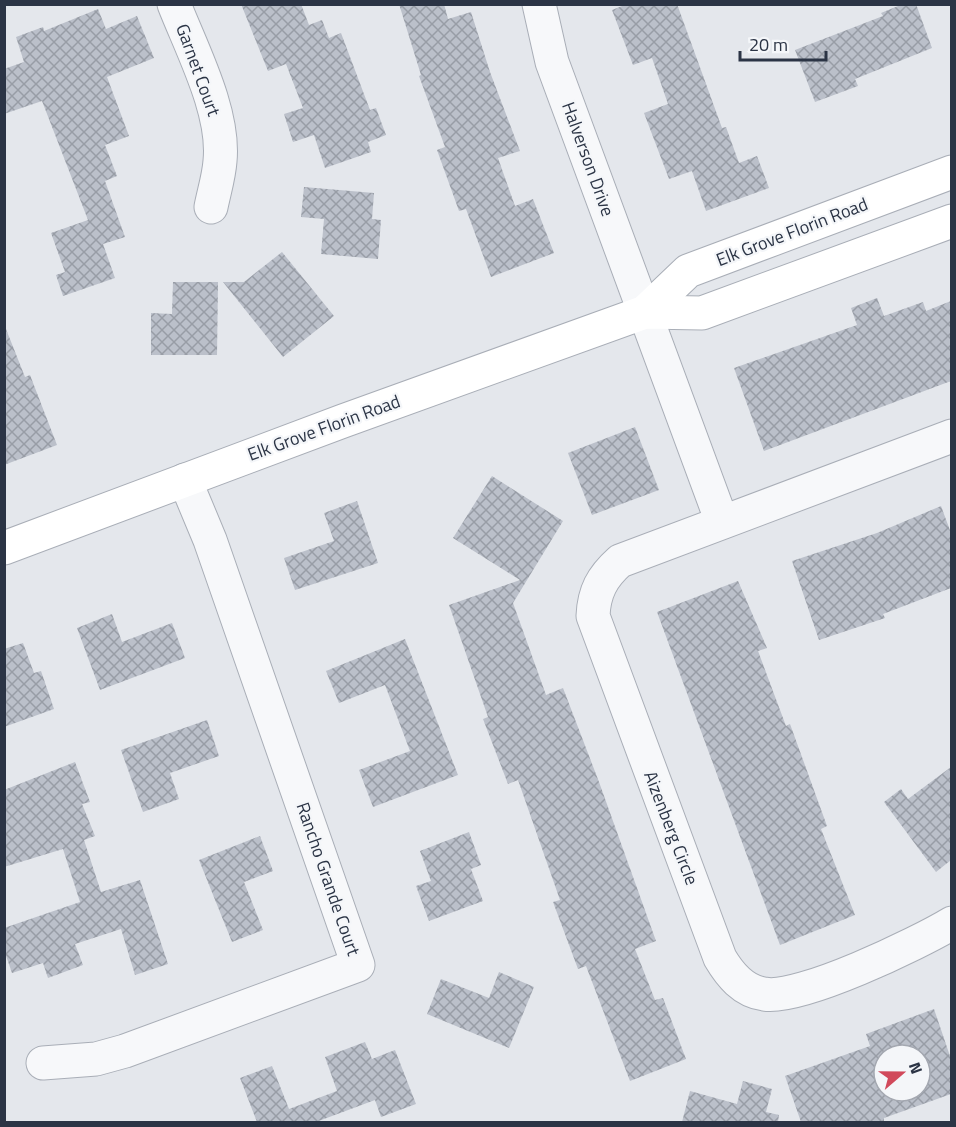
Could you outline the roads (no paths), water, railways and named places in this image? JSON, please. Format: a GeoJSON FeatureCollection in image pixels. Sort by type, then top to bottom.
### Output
{"type":"FeatureCollection","features":[{"type":"Feature","properties":{"kind":"main road","name":"Elk Grove Florin Road"},"geometry":{"type":"LineString","coordinates":[[645,312],[688,272],[951,172]]}},
{"type":"Feature","properties":{"kind":"main road","name":"Elk Grove Florin Road"},"geometry":{"type":"LineString","coordinates":[[4,548],[645,312],[702,313],[951,221]]}},
{"type":"Feature","properties":{"kind":"street","name":"Garnet Court"},"geometry":{"type":"LineString","coordinates":[[174,4],[211,99],[218,128],[220,160],[211,207]]}},
{"type":"Feature","properties":{"kind":"street","name":"Halverson Drive"},"geometry":{"type":"LineString","coordinates":[[539,4],[552,62],[645,312]]}},
{"type":"Feature","properties":{"kind":"street"},"geometry":{"type":"LineString","coordinates":[[645,312],[722,522]]}},
{"type":"Feature","properties":{"kind":"street","name":"Aizenberg Circle"},"geometry":{"type":"LineString","coordinates":[[951,436],[620,561],[606,573],[598,586],[593,616],[662,805],[728,972],[753,991],[765,995],[783,995],[884,957],[951,923]]}},
{"type":"Feature","properties":{"kind":"street","name":"Rancho Grande Court"},"geometry":{"type":"LineString","coordinates":[[43,1063],[96,1059],[125,1051],[358,965],[210,540],[185,480]]}}]}
